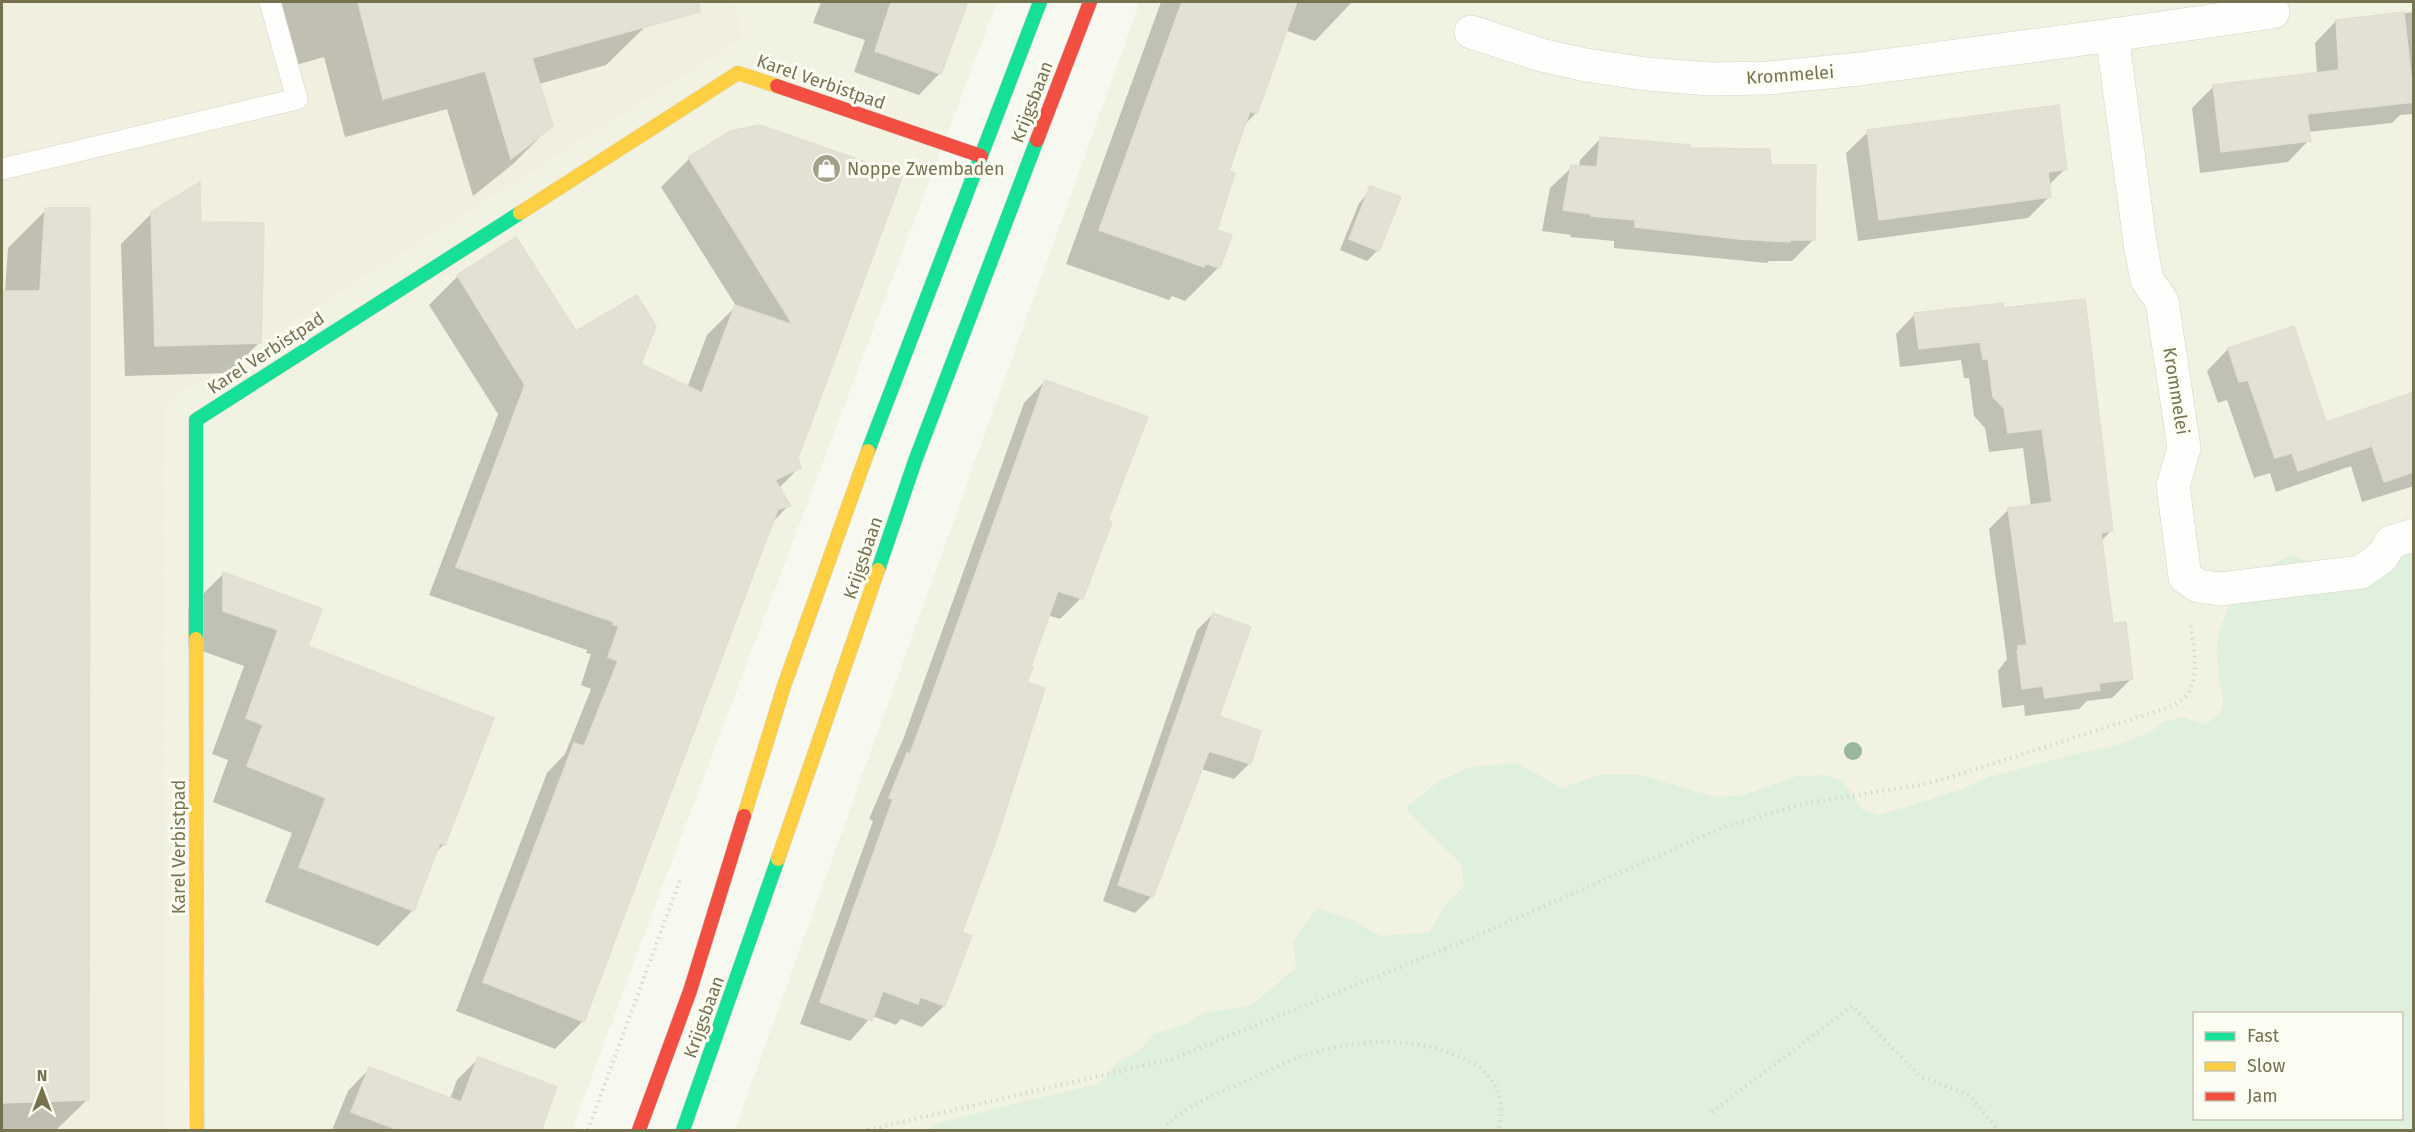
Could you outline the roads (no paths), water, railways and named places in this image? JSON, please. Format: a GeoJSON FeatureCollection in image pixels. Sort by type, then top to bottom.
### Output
{"type":"FeatureCollection","features":[{"type":"Feature","properties":{"kind":"main road","name":"Krijgsbaan"},"geometry":{"type":"LineString","coordinates":[[639,1131],[690,991],[784,686],[867,455],[1040,2]]}},
{"type":"Feature","properties":{"kind":"main road","name":"Krijgsbaan"},"geometry":{"type":"LineString","coordinates":[[683,1131],[915,461],[1090,2]]}},
{"type":"Feature","properties":{"kind":"main road","name":"Karel Verbistpad"},"geometry":{"type":"LineString","coordinates":[[197,1131],[196,420],[738,73],[981,156]]}},
{"type":"Feature","properties":{"kind":"street","name":"Krommelei"},"geometry":{"type":"LineString","coordinates":[[1471,32],[1541,55],[1586,65],[1646,74],[1710,79],[1768,78],[1860,69],[2112,35],[2196,12],[2273,12]]}},
{"type":"Feature","properties":{"kind":"street","name":"Krommelei"},"geometry":{"type":"LineString","coordinates":[[2112,35],[2141,249],[2147,280],[2162,301],[2184,448],[2173,486],[2185,577],[2198,586],[2220,589],[2361,572],[2382,557],[2391,542],[2414,535]]}},
{"type":"Feature","properties":{"kind":"lane"},"geometry":{"type":"LineString","coordinates":[[2,169],[297,99],[270,2]]}},
{"type":"Feature","properties":{"kind":"place","name":"Noppe Zwembaden"},"geometry":{"type":"Point","coordinates":[826,169]}}]}
